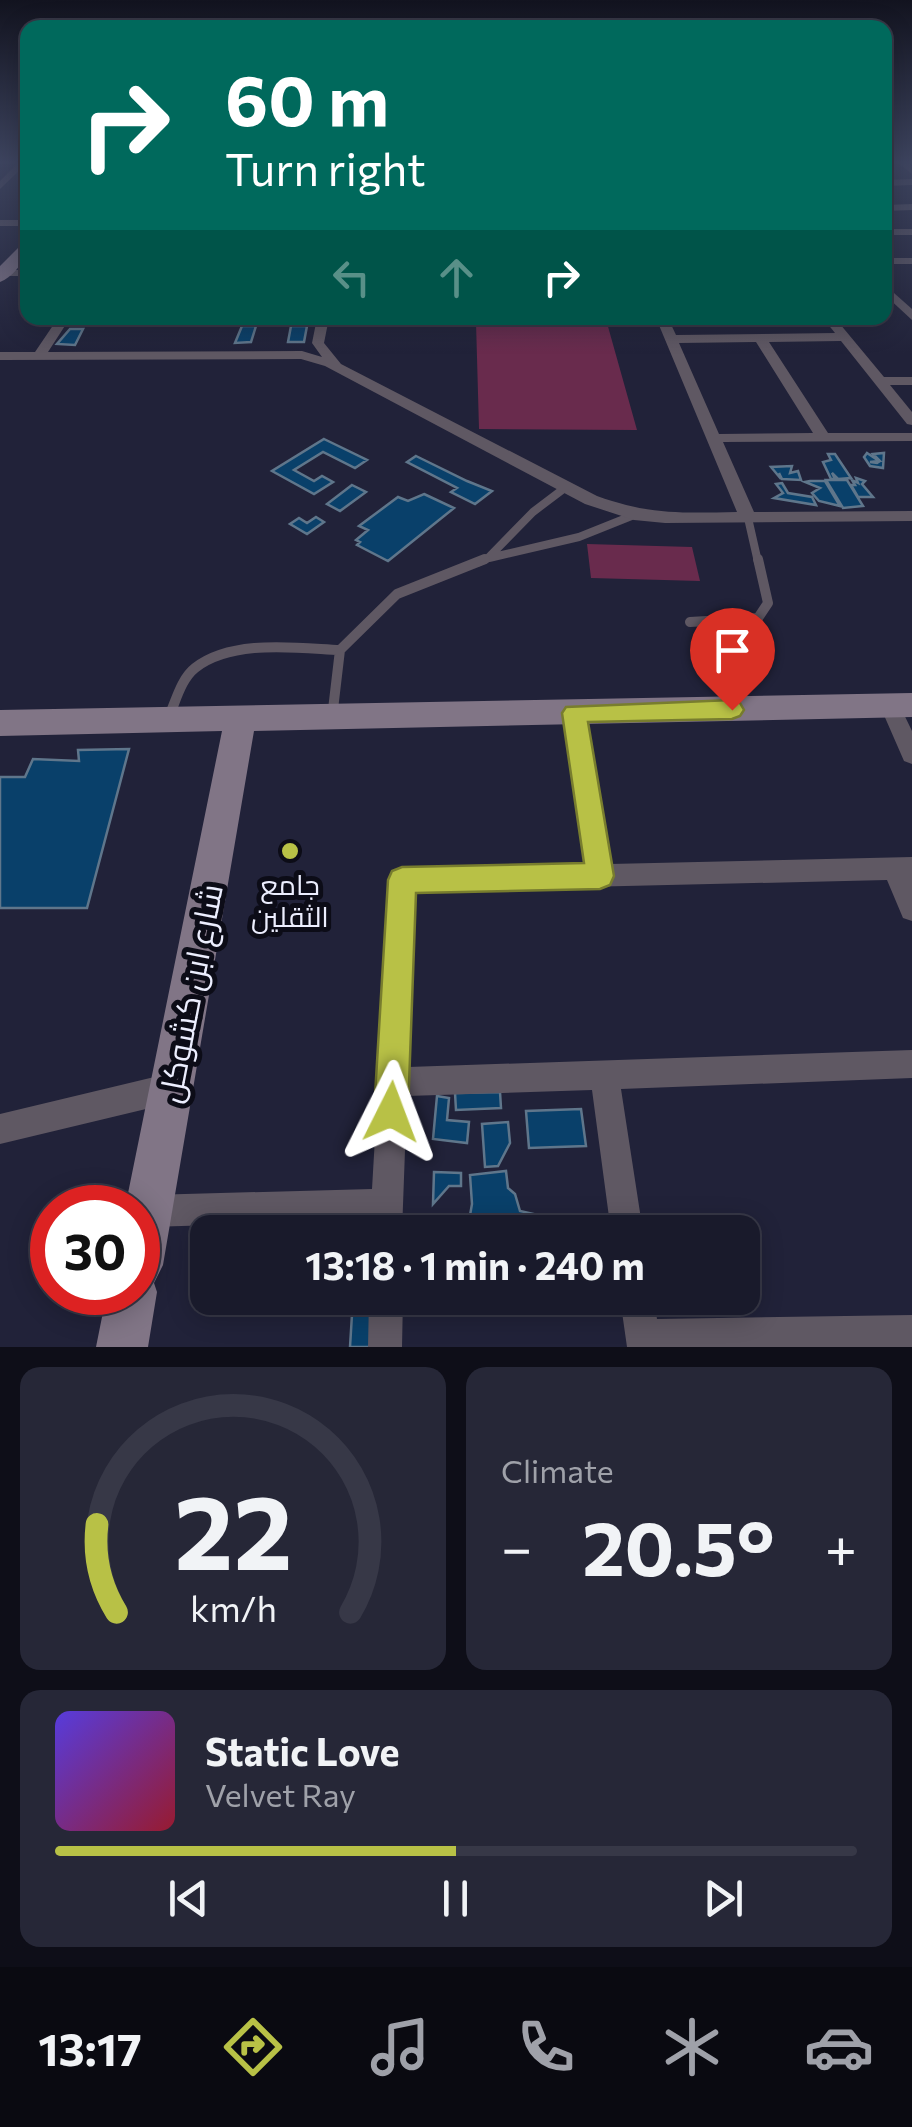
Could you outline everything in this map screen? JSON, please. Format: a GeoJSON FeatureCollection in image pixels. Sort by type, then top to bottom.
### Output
{"type":"FeatureCollection","features":[{"type":"Feature","properties":{"kind":"street"},"geometry":{"type":"LineString","coordinates":[[1,275],[20,252]]}},
{"type":"Feature","properties":{"kind":"street"},"geometry":{"type":"LineString","coordinates":[[892,297],[912,316]]}},
{"type":"Feature","properties":{"kind":"street"},"geometry":{"type":"LineString","coordinates":[[39,356],[59,325]]}},
{"type":"Feature","properties":{"kind":"street"},"geometry":{"type":"LineString","coordinates":[[318,343],[322,325]]}},
{"type":"Feature","properties":{"kind":"street"},"geometry":{"type":"LineString","coordinates":[[665,325],[748,518]]}},
{"type":"Feature","properties":{"kind":"street"},"geometry":{"type":"LineString","coordinates":[[835,325],[912,421]]}},
{"type":"Feature","properties":{"kind":"street"},"geometry":{"type":"LineString","coordinates":[[672,339],[844,337]]}},
{"type":"Feature","properties":{"kind":"street"},"geometry":{"type":"LineString","coordinates":[[760,338],[824,437]]}},
{"type":"Feature","properties":{"kind":"street"},"geometry":{"type":"LineString","coordinates":[[291,353],[318,343]]}},
{"type":"Feature","properties":{"kind":"street"},"geometry":{"type":"LineString","coordinates":[[318,343],[338,366]]}},
{"type":"Feature","properties":{"kind":"street"},"geometry":{"type":"LineString","coordinates":[[0,356],[291,353],[338,366],[566,487],[604,506],[634,514],[748,518],[912,516]]}},
{"type":"Feature","properties":{"kind":"street"},"geometry":{"type":"LineString","coordinates":[[880,381],[912,381]]}},
{"type":"Feature","properties":{"kind":"street"},"geometry":{"type":"LineString","coordinates":[[716,438],[912,437]]}},
{"type":"Feature","properties":{"kind":"street"},"geometry":{"type":"LineString","coordinates":[[0,724],[901,706],[912,755]]}},
{"type":"Feature","properties":{"kind":"street"},"geometry":{"type":"LineString","coordinates":[[574,713],[600,876]]}},
{"type":"Feature","properties":{"kind":"street","name":"شارع ابن كشوكل"},"geometry":{"type":"LineString","coordinates":[[153,1185],[240,721]]}},
{"type":"Feature","properties":{"kind":"street"},"geometry":{"type":"LineString","coordinates":[[387,1215],[402,880],[903,868],[912,909]]}},
{"type":"Feature","properties":{"kind":"street"},"geometry":{"type":"LineString","coordinates":[[392,1082],[912,1064]]}},
{"type":"Feature","properties":{"kind":"street"},"geometry":{"type":"LineString","coordinates":[[604,1075],[625,1215]]}},
{"type":"Feature","properties":{"kind":"street"},"geometry":{"type":"LineString","coordinates":[[0,1129],[171,1088]]}},
{"type":"Feature","properties":{"kind":"street"},"geometry":{"type":"LineString","coordinates":[[160,1211],[285,1215]]}},
{"type":"Feature","properties":{"kind":"street"},"geometry":{"type":"LineString","coordinates":[[122,1347],[128,1315]]}},
{"type":"Feature","properties":{"kind":"street"},"geometry":{"type":"LineString","coordinates":[[385,1347],[386,1315]]}},
{"type":"Feature","properties":{"kind":"street"},"geometry":{"type":"LineString","coordinates":[[639,1315],[643,1342],[912,1332]]}},
{"type":"Feature","properties":{"kind":"lane"},"geometry":{"type":"LineString","coordinates":[[488,558],[533,512],[566,487]]}},
{"type":"Feature","properties":{"kind":"lane"},"geometry":{"type":"LineString","coordinates":[[332,718],[340,650],[397,594],[488,558],[579,536],[634,514]]}},
{"type":"Feature","properties":{"kind":"lane"},"geometry":{"type":"LineString","coordinates":[[690,622],[758,618],[768,603],[748,518]]}},
{"type":"Feature","properties":{"kind":"lane"},"geometry":{"type":"LineString","coordinates":[[166,722],[192,670],[213,659],[266,648],[340,650]]}},
{"type":"Feature","properties":{"kind":"shaded area"},"geometry":{"type":"Polygon","coordinates":[[[476,325],[608,325],[637,430],[479,429],[476,325]]]}},
{"type":"Feature","properties":{"kind":"shaded area"},"geometry":{"type":"Polygon","coordinates":[[[587,544],[692,547],[700,581],[591,578],[587,544]]]}},
{"type":"Feature","properties":{"kind":"building"},"geometry":{"type":"Polygon","coordinates":[[[242,326],[256,326],[251,342],[235,343],[242,326]]]}},
{"type":"Feature","properties":{"kind":"building"},"geometry":{"type":"Polygon","coordinates":[[[291,326],[307,326],[304,342],[288,342],[291,326]]]}},
{"type":"Feature","properties":{"kind":"building"},"geometry":{"type":"Polygon","coordinates":[[[70,329],[83,329],[75,345],[57,344],[70,329]]]}},
{"type":"Feature","properties":{"kind":"building"},"geometry":{"type":"Polygon","coordinates":[[[324,439],[367,460],[355,468],[323,452],[294,470],[314,481],[322,476],[333,482],[314,494],[272,471],[324,439]]]}},
{"type":"Feature","properties":{"kind":"building"},"geometry":{"type":"Polygon","coordinates":[[[867,453],[879,461],[870,462],[877,463],[880,461],[873,454],[884,453],[883,468],[870,466],[864,457],[867,453]]]}},
{"type":"Feature","properties":{"kind":"building"},"geometry":{"type":"Polygon","coordinates":[[[828,454],[835,454],[851,478],[838,479],[832,473],[835,479],[831,479],[823,462],[831,460],[828,454]]]}},
{"type":"Feature","properties":{"kind":"building"},"geometry":{"type":"Polygon","coordinates":[[[416,456],[492,491],[475,504],[451,492],[457,488],[407,462],[416,456]]]}},
{"type":"Feature","properties":{"kind":"building"},"geometry":{"type":"Polygon","coordinates":[[[792,466],[790,473],[798,471],[801,480],[782,479],[779,473],[781,479],[771,467],[792,466]]]}},
{"type":"Feature","properties":{"kind":"building"},"geometry":{"type":"Polygon","coordinates":[[[856,478],[865,481],[862,484],[873,497],[858,497],[851,485],[855,485],[852,480],[858,483],[856,478]]]}},
{"type":"Feature","properties":{"kind":"building"},"geometry":{"type":"Polygon","coordinates":[[[826,480],[847,480],[863,506],[843,508],[826,480]]]}},
{"type":"Feature","properties":{"kind":"building"},"geometry":{"type":"Polygon","coordinates":[[[825,481],[840,506],[819,501],[812,493],[820,488],[805,482],[825,481]]]}},
{"type":"Feature","properties":{"kind":"building"},"geometry":{"type":"Polygon","coordinates":[[[782,483],[788,493],[812,497],[816,505],[774,498],[783,493],[776,484],[782,483]]]}},
{"type":"Feature","properties":{"kind":"building"},"geometry":{"type":"Polygon","coordinates":[[[352,485],[366,492],[340,511],[327,504],[352,485]]]}},
{"type":"Feature","properties":{"kind":"building"},"geometry":{"type":"Polygon","coordinates":[[[424,494],[454,508],[388,561],[357,545],[360,542],[356,540],[368,530],[359,526],[398,497],[408,501],[424,494]]]}},
{"type":"Feature","properties":{"kind":"building"},"geometry":{"type":"Polygon","coordinates":[[[316,517],[324,522],[307,534],[290,524],[299,518],[307,523],[316,517]]]}},
{"type":"Feature","properties":{"kind":"building"},"geometry":{"type":"Polygon","coordinates":[[[129,749],[87,908],[0,908],[0,777],[25,777],[33,759],[79,761],[78,750],[129,749]]]}},
{"type":"Feature","properties":{"kind":"building"},"geometry":{"type":"Polygon","coordinates":[[[500,1092],[501,1108],[456,1110],[455,1093],[500,1092]]]}},
{"type":"Feature","properties":{"kind":"building"},"geometry":{"type":"Polygon","coordinates":[[[437,1096],[449,1098],[447,1120],[469,1122],[467,1143],[433,1139],[437,1096]]]}},
{"type":"Feature","properties":{"kind":"building"},"geometry":{"type":"Polygon","coordinates":[[[581,1109],[586,1146],[529,1148],[526,1111],[581,1109]]]}},
{"type":"Feature","properties":{"kind":"building"},"geometry":{"type":"Polygon","coordinates":[[[508,1122],[510,1143],[498,1166],[485,1167],[482,1124],[508,1122]]]}},
{"type":"Feature","properties":{"kind":"building"},"geometry":{"type":"Polygon","coordinates":[[[506,1171],[508,1188],[515,1194],[520,1211],[538,1215],[470,1215],[470,1175],[506,1171]]]}},
{"type":"Feature","properties":{"kind":"building"},"geometry":{"type":"Polygon","coordinates":[[[434,1172],[461,1173],[461,1186],[449,1186],[433,1204],[434,1172]]]}},
{"type":"Feature","properties":{"kind":"building"},"geometry":{"type":"Polygon","coordinates":[[[352,1315],[379,1315],[378,1347],[350,1347],[352,1315]]]}},
{"type":"Feature","properties":{"kind":"place","name":"جامع الثقلين"},"geometry":{"type":"Point","coordinates":[290,851]}},
{"type":"Feature","properties":{"kind":"route"},"geometry":{"type":"LineString","coordinates":[[391,1112],[402,880],[600,876],[574,713],[732,710]]}}]}
